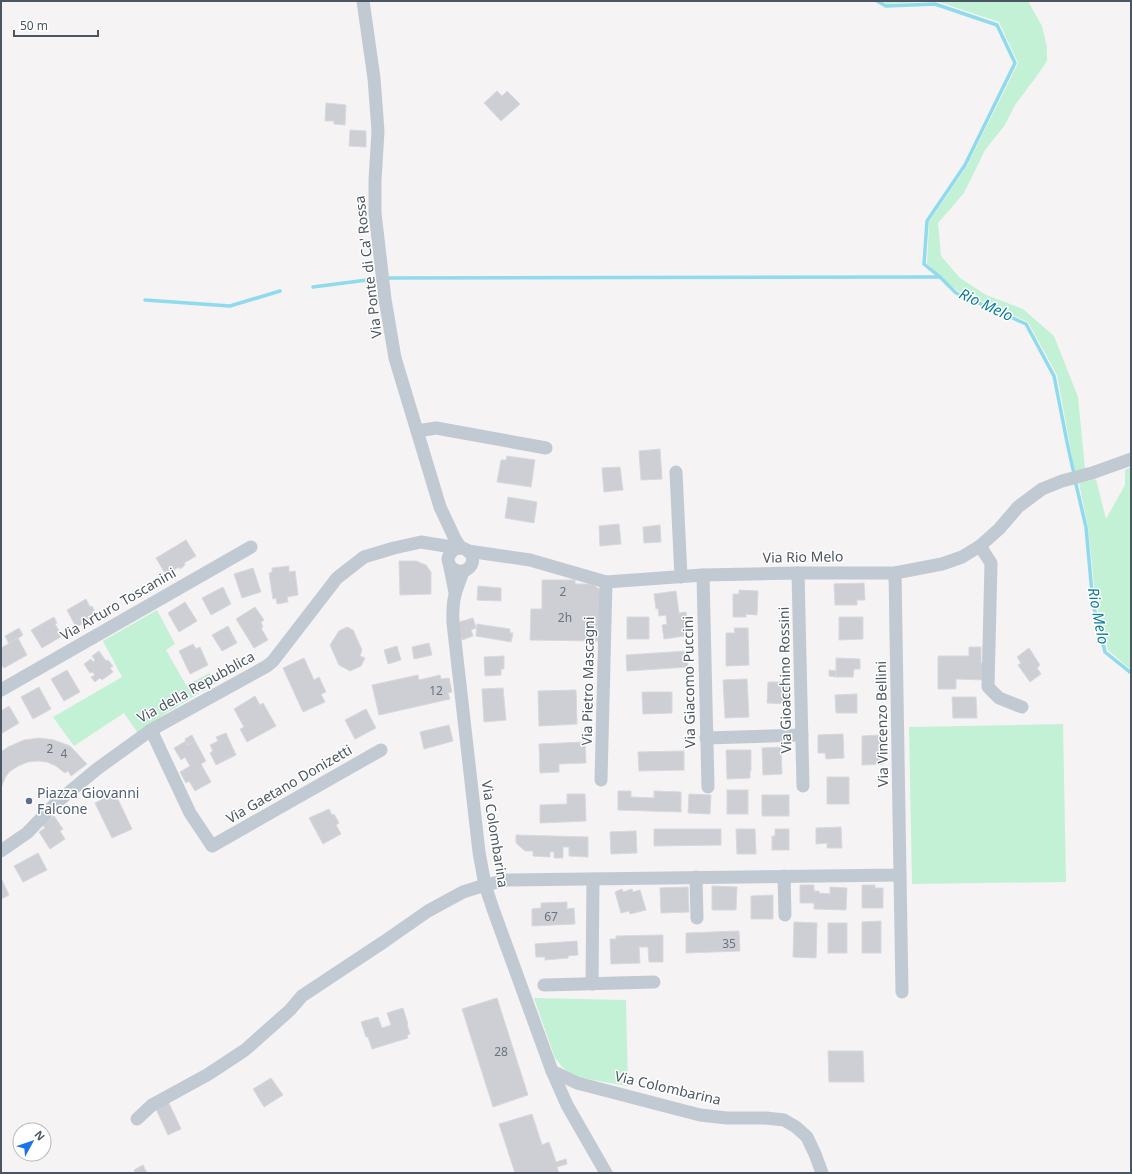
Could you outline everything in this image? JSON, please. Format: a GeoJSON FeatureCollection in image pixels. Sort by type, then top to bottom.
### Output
{"type":"FeatureCollection","features":[{"type":"Feature","properties":{"kind":"street","name":"Via Ponte di Ca' Rossa"},"geometry":{"type":"LineString","coordinates":[[363,1],[374,78],[378,132],[375,180],[375,213],[385,299],[395,358],[440,507],[455,539],[462,549]]}},
{"type":"Feature","properties":{"kind":"street"},"geometry":{"type":"LineString","coordinates":[[417,431],[436,428],[546,448]]}},
{"type":"Feature","properties":{"kind":"street","name":"Via Rio Melo"},"geometry":{"type":"LineString","coordinates":[[462,549],[530,560],[606,582],[702,575],[895,572],[942,564],[962,557],[980,546],[1018,507],[1042,489],[1131,459]]}},
{"type":"Feature","properties":{"kind":"street"},"geometry":{"type":"LineString","coordinates":[[676,472],[681,576]]}},
{"type":"Feature","properties":{"kind":"street"},"geometry":{"type":"LineString","coordinates":[[421,542],[456,571],[466,570],[472,561],[471,554],[462,549],[451,552],[449,555],[449,564]]}},
{"type":"Feature","properties":{"kind":"street","name":"Via della Repubblica"},"geometry":{"type":"LineString","coordinates":[[1,851],[27,833],[56,803],[97,769],[151,730],[267,666],[273,661],[337,578],[364,557],[421,542],[462,549]]}},
{"type":"Feature","properties":{"kind":"street"},"geometry":{"type":"LineString","coordinates":[[980,546],[991,564],[988,687],[999,698],[1022,707]]}},
{"type":"Feature","properties":{"kind":"street","name":"Via Arturo Toscanini"},"geometry":{"type":"LineString","coordinates":[[1,690],[251,547]]}},
{"type":"Feature","properties":{"kind":"street","name":"Via Rio Melo"},"geometry":{"type":"LineString","coordinates":[[466,570],[504,556]]}},
{"type":"Feature","properties":{"kind":"street","name":"Via Colombarina"},"geometry":{"type":"LineString","coordinates":[[449,564],[455,592]]}},
{"type":"Feature","properties":{"kind":"street","name":"Via Colombarina"},"geometry":{"type":"LineString","coordinates":[[466,570],[455,592],[452,605],[454,646],[478,844],[485,885],[552,1071],[567,1105],[606,1173]]}},
{"type":"Feature","properties":{"kind":"street","name":"Via Vincenzo Bellini"},"geometry":{"type":"LineString","coordinates":[[895,572],[902,992]]}},
{"type":"Feature","properties":{"kind":"street","name":"Via Gioacchino Rossini"},"geometry":{"type":"LineString","coordinates":[[798,573],[803,786]]}},
{"type":"Feature","properties":{"kind":"street","name":"Via Giacomo Puccini"},"geometry":{"type":"LineString","coordinates":[[702,575],[708,787]]}},
{"type":"Feature","properties":{"kind":"street","name":"Via Pietro Mascagni"},"geometry":{"type":"LineString","coordinates":[[601,780],[606,582]]}},
{"type":"Feature","properties":{"kind":"street","name":"Via Gaetano Donizetti"},"geometry":{"type":"LineString","coordinates":[[151,730],[190,813],[212,846],[382,750]]}},
{"type":"Feature","properties":{"kind":"street"},"geometry":{"type":"LineString","coordinates":[[706,738],[802,735]]}},
{"type":"Feature","properties":{"kind":"street"},"geometry":{"type":"LineString","coordinates":[[137,1119],[152,1105],[207,1075],[245,1050],[290,1010],[302,996],[428,911],[463,892],[507,880],[900,875]]}},
{"type":"Feature","properties":{"kind":"street"},"geometry":{"type":"LineString","coordinates":[[784,876],[785,915]]}},
{"type":"Feature","properties":{"kind":"street"},"geometry":{"type":"LineString","coordinates":[[696,878],[697,918]]}},
{"type":"Feature","properties":{"kind":"street"},"geometry":{"type":"LineString","coordinates":[[592,879],[592,984]]}},
{"type":"Feature","properties":{"kind":"street"},"geometry":{"type":"LineString","coordinates":[[544,985],[654,982]]}},
{"type":"Feature","properties":{"kind":"street","name":"Via Colombarina"},"geometry":{"type":"LineString","coordinates":[[552,1071],[577,1083],[700,1115],[727,1118],[766,1118],[784,1120],[796,1127],[807,1137],[822,1173]]}},
{"type":"Feature","properties":{"kind":"green space"},"geometry":{"type":"Polygon","coordinates":[[[882,1],[936,1],[887,4],[882,1]]]}},
{"type":"Feature","properties":{"kind":"green space"},"geometry":{"type":"Polygon","coordinates":[[[936,1],[1028,1],[1042,26],[1047,47],[1047,61],[1015,105],[1005,125],[985,150],[964,193],[938,223],[941,256],[960,278],[986,295],[1023,309],[1054,336],[1078,397],[1085,469],[1075,472],[1057,375],[1028,322],[958,291],[940,277],[927,263],[929,222],[967,166],[1018,63],[999,22],[936,1]]]}},
{"type":"Feature","properties":{"kind":"green space"},"geometry":{"type":"Polygon","coordinates":[[[1131,467],[1131,670],[1108,650],[1096,603],[1088,527],[1079,483],[1096,479],[1106,519],[1125,485],[1125,470],[1131,467]]]}},
{"type":"Feature","properties":{"kind":"green space"},"geometry":{"type":"Polygon","coordinates":[[[157,610],[175,644],[166,650],[186,685],[210,673],[216,683],[168,712],[138,733],[124,713],[74,746],[53,717],[122,677],[103,641],[157,610]]]}},
{"type":"Feature","properties":{"kind":"green space"},"geometry":{"type":"Polygon","coordinates":[[[1063,724],[1066,882],[912,884],[909,727],[1063,724]]]}},
{"type":"Feature","properties":{"kind":"green space"},"geometry":{"type":"Polygon","coordinates":[[[534,998],[626,1000],[628,1086],[576,1077],[565,1070],[555,1058],[534,998]]]}},
{"type":"Feature","properties":{"kind":"building"},"geometry":{"type":"Polygon","coordinates":[[[497,91],[502,96],[507,91],[520,104],[501,121],[484,103],[497,91]]]}},
{"type":"Feature","properties":{"kind":"building"},"geometry":{"type":"Polygon","coordinates":[[[326,103],[346,105],[345,125],[334,124],[334,121],[325,121],[326,103]]]}},
{"type":"Feature","properties":{"kind":"building"},"geometry":{"type":"Polygon","coordinates":[[[350,130],[366,131],[366,147],[349,146],[350,130]]]}},
{"type":"Feature","properties":{"kind":"building"},"geometry":{"type":"Polygon","coordinates":[[[660,449],[662,479],[641,480],[639,451],[660,449]]]}},
{"type":"Feature","properties":{"kind":"building"},"geometry":{"type":"Polygon","coordinates":[[[507,456],[535,460],[531,487],[497,482],[501,460],[506,460],[507,456]]]}},
{"type":"Feature","properties":{"kind":"building"},"geometry":{"type":"Polygon","coordinates":[[[620,467],[623,490],[604,492],[602,468],[620,467]]]}},
{"type":"Feature","properties":{"kind":"building"},"geometry":{"type":"Polygon","coordinates":[[[508,497],[537,502],[534,523],[505,518],[508,497]]]}},
{"type":"Feature","properties":{"kind":"building"},"geometry":{"type":"Polygon","coordinates":[[[619,524],[621,544],[600,546],[599,526],[619,524]]]}},
{"type":"Feature","properties":{"kind":"building"},"geometry":{"type":"Polygon","coordinates":[[[660,525],[661,542],[644,543],[643,527],[660,525]]]}},
{"type":"Feature","properties":{"kind":"building"},"geometry":{"type":"Polygon","coordinates":[[[186,540],[196,556],[184,563],[185,565],[180,569],[179,567],[166,575],[156,558],[186,540]]]}},
{"type":"Feature","properties":{"kind":"building"},"geometry":{"type":"Polygon","coordinates":[[[399,561],[416,561],[426,565],[431,572],[431,594],[400,595],[399,561]]]}},
{"type":"Feature","properties":{"kind":"building"},"geometry":{"type":"Polygon","coordinates":[[[289,566],[289,572],[295,571],[298,595],[287,597],[288,602],[277,604],[276,598],[273,599],[269,573],[272,572],[272,568],[289,566]]]}},
{"type":"Feature","properties":{"kind":"building"},"geometry":{"type":"Polygon","coordinates":[[[253,568],[261,592],[242,598],[234,574],[253,568]]]}},
{"type":"Feature","properties":{"kind":"building"},"geometry":{"type":"Polygon","coordinates":[[[542,580],[575,580],[575,584],[593,584],[600,590],[601,641],[530,640],[531,609],[542,609],[542,580]]]}},
{"type":"Feature","properties":{"kind":"building"},"geometry":{"type":"Polygon","coordinates":[[[864,583],[865,600],[857,600],[857,605],[835,605],[834,584],[864,583]]]}},
{"type":"Feature","properties":{"kind":"building"},"geometry":{"type":"Polygon","coordinates":[[[478,586],[501,588],[501,601],[477,600],[478,586]]]}},
{"type":"Feature","properties":{"kind":"building"},"geometry":{"type":"Polygon","coordinates":[[[223,587],[231,604],[211,615],[202,598],[223,587]]]}},
{"type":"Feature","properties":{"kind":"building"},"geometry":{"type":"Polygon","coordinates":[[[739,590],[758,591],[757,615],[746,614],[746,617],[733,617],[733,594],[739,594],[739,590]]]}},
{"type":"Feature","properties":{"kind":"building"},"geometry":{"type":"Polygon","coordinates":[[[676,591],[679,613],[686,612],[689,630],[684,631],[684,636],[664,639],[662,625],[667,624],[666,615],[659,616],[658,608],[656,609],[654,594],[676,591]]]}},
{"type":"Feature","properties":{"kind":"building"},"geometry":{"type":"Polygon","coordinates":[[[86,599],[90,607],[92,606],[97,616],[76,627],[67,610],[86,599]]]}},
{"type":"Feature","properties":{"kind":"building"},"geometry":{"type":"Polygon","coordinates":[[[185,602],[197,621],[179,632],[168,613],[185,602]]]}},
{"type":"Feature","properties":{"kind":"building"},"geometry":{"type":"Polygon","coordinates":[[[255,607],[264,620],[261,622],[263,627],[261,628],[268,640],[254,648],[236,619],[255,607]]]}},
{"type":"Feature","properties":{"kind":"building"},"geometry":{"type":"Polygon","coordinates":[[[54,617],[57,623],[55,624],[62,636],[42,648],[31,630],[54,617]]]}},
{"type":"Feature","properties":{"kind":"building"},"geometry":{"type":"Polygon","coordinates":[[[627,617],[649,617],[649,639],[627,639],[627,617]]]}},
{"type":"Feature","properties":{"kind":"building"},"geometry":{"type":"Polygon","coordinates":[[[839,617],[863,617],[863,639],[839,640],[839,617]]]}},
{"type":"Feature","properties":{"kind":"building"},"geometry":{"type":"Polygon","coordinates":[[[473,618],[476,628],[471,630],[473,636],[462,640],[456,623],[473,618]]]}},
{"type":"Feature","properties":{"kind":"building"},"geometry":{"type":"Polygon","coordinates":[[[477,624],[510,629],[510,633],[513,633],[511,642],[476,636],[477,624]]]}},
{"type":"Feature","properties":{"kind":"building"},"geometry":{"type":"Polygon","coordinates":[[[228,626],[237,643],[222,651],[212,635],[228,626]]]}},
{"type":"Feature","properties":{"kind":"building"},"geometry":{"type":"Polygon","coordinates":[[[347,627],[353,630],[362,650],[360,656],[365,658],[361,666],[350,671],[339,665],[330,645],[339,631],[347,627]]]}},
{"type":"Feature","properties":{"kind":"building"},"geometry":{"type":"Polygon","coordinates":[[[19,628],[23,635],[9,644],[5,636],[19,628]]]}},
{"type":"Feature","properties":{"kind":"building"},"geometry":{"type":"Polygon","coordinates":[[[734,628],[748,628],[749,665],[726,666],[726,633],[735,633],[734,628]]]}},
{"type":"Feature","properties":{"kind":"building"},"geometry":{"type":"Polygon","coordinates":[[[18,638],[27,655],[4,668],[1,664],[1,648],[18,638]]]}},
{"type":"Feature","properties":{"kind":"building"},"geometry":{"type":"Polygon","coordinates":[[[429,643],[432,655],[414,659],[412,647],[429,643]]]}},
{"type":"Feature","properties":{"kind":"building"},"geometry":{"type":"Polygon","coordinates":[[[193,644],[196,649],[200,647],[208,665],[190,674],[179,651],[193,644]]]}},
{"type":"Feature","properties":{"kind":"building"},"geometry":{"type":"Polygon","coordinates":[[[397,646],[401,660],[388,664],[384,650],[397,646]]]}},
{"type":"Feature","properties":{"kind":"building"},"geometry":{"type":"Polygon","coordinates":[[[969,647],[981,647],[981,663],[985,663],[985,680],[956,679],[956,689],[938,689],[938,656],[969,656],[969,647]]]}},
{"type":"Feature","properties":{"kind":"building"},"geometry":{"type":"Polygon","coordinates":[[[1029,648],[1040,665],[1037,668],[1041,674],[1030,682],[1018,665],[1021,663],[1017,657],[1029,648]]]}},
{"type":"Feature","properties":{"kind":"building"},"geometry":{"type":"Polygon","coordinates":[[[99,651],[106,661],[108,660],[113,666],[110,668],[113,672],[102,680],[100,678],[95,682],[91,677],[95,675],[92,672],[90,673],[84,664],[91,659],[93,662],[95,660],[92,656],[99,651]]]}},
{"type":"Feature","properties":{"kind":"building"},"geometry":{"type":"Polygon","coordinates":[[[687,651],[688,667],[627,671],[626,655],[687,651]]]}},
{"type":"Feature","properties":{"kind":"building"},"geometry":{"type":"Polygon","coordinates":[[[504,656],[504,669],[501,669],[501,675],[485,676],[484,657],[504,656]]]}},
{"type":"Feature","properties":{"kind":"building"},"geometry":{"type":"Polygon","coordinates":[[[304,658],[314,680],[319,677],[326,692],[321,694],[325,702],[303,712],[283,668],[304,658]]]}},
{"type":"Feature","properties":{"kind":"building"},"geometry":{"type":"Polygon","coordinates":[[[836,658],[860,659],[860,669],[854,669],[853,677],[836,677],[836,658]]]}},
{"type":"Feature","properties":{"kind":"building"},"geometry":{"type":"Polygon","coordinates":[[[67,670],[80,692],[64,701],[51,679],[67,670]]]}},
{"type":"Feature","properties":{"kind":"building"},"geometry":{"type":"Polygon","coordinates":[[[829,670],[836,671],[836,677],[829,676],[829,670]]]}},
{"type":"Feature","properties":{"kind":"building"},"geometry":{"type":"Polygon","coordinates":[[[418,675],[419,680],[440,675],[441,679],[449,678],[452,692],[448,693],[450,699],[379,715],[372,685],[418,675]]]}},
{"type":"Feature","properties":{"kind":"building"},"geometry":{"type":"Polygon","coordinates":[[[747,679],[749,717],[725,718],[723,680],[747,679]]]}},
{"type":"Feature","properties":{"kind":"building"},"geometry":{"type":"Polygon","coordinates":[[[768,682],[788,682],[788,704],[767,703],[768,682]]]}},
{"type":"Feature","properties":{"kind":"building"},"geometry":{"type":"Polygon","coordinates":[[[39,687],[51,709],[33,719],[21,697],[39,687]]]}},
{"type":"Feature","properties":{"kind":"building"},"geometry":{"type":"Polygon","coordinates":[[[503,688],[506,720],[484,722],[482,689],[503,688]]]}},
{"type":"Feature","properties":{"kind":"building"},"geometry":{"type":"Polygon","coordinates":[[[576,690],[577,724],[539,726],[538,691],[576,690]]]}},
{"type":"Feature","properties":{"kind":"building"},"geometry":{"type":"Polygon","coordinates":[[[642,692],[672,692],[672,713],[643,714],[642,692]]]}},
{"type":"Feature","properties":{"kind":"building"},"geometry":{"type":"Polygon","coordinates":[[[857,694],[857,713],[836,713],[835,695],[857,694]]]}},
{"type":"Feature","properties":{"kind":"building"},"geometry":{"type":"Polygon","coordinates":[[[255,696],[260,705],[263,703],[276,726],[247,742],[240,729],[244,727],[234,709],[255,696]]]}},
{"type":"Feature","properties":{"kind":"building"},"geometry":{"type":"Polygon","coordinates":[[[952,697],[976,697],[977,718],[953,718],[952,697]]]}},
{"type":"Feature","properties":{"kind":"building"},"geometry":{"type":"Polygon","coordinates":[[[9,706],[19,723],[1,734],[1,711],[9,706]]]}},
{"type":"Feature","properties":{"kind":"building"},"geometry":{"type":"Polygon","coordinates":[[[366,709],[376,728],[355,739],[345,720],[366,709]]]}},
{"type":"Feature","properties":{"kind":"building"},"geometry":{"type":"Polygon","coordinates":[[[449,725],[453,741],[424,749],[420,732],[449,725]]]}},
{"type":"Feature","properties":{"kind":"building"},"geometry":{"type":"Polygon","coordinates":[[[226,733],[236,755],[216,765],[210,753],[213,751],[210,745],[218,741],[216,737],[226,733]]]}},
{"type":"Feature","properties":{"kind":"building"},"geometry":{"type":"Polygon","coordinates":[[[843,734],[844,758],[826,759],[825,753],[818,753],[818,735],[843,734]]]}},
{"type":"Feature","properties":{"kind":"building"},"geometry":{"type":"Polygon","coordinates":[[[192,735],[195,741],[188,745],[185,739],[192,735]]]}},
{"type":"Feature","properties":{"kind":"building"},"geometry":{"type":"Polygon","coordinates":[[[883,735],[883,764],[862,765],[862,736],[883,735]]]}},
{"type":"Feature","properties":{"kind":"building"},"geometry":{"type":"Polygon","coordinates":[[[39,738],[54,740],[70,746],[87,764],[71,776],[68,771],[65,773],[56,766],[47,762],[28,762],[9,772],[1,788],[1,752],[24,740],[39,738]]]}},
{"type":"Feature","properties":{"kind":"building"},"geometry":{"type":"Polygon","coordinates":[[[186,741],[188,745],[195,741],[206,761],[201,764],[211,782],[195,791],[189,781],[186,783],[180,772],[190,766],[185,757],[181,760],[174,748],[186,741]]]}},
{"type":"Feature","properties":{"kind":"building"},"geometry":{"type":"Polygon","coordinates":[[[585,742],[586,763],[559,764],[559,772],[540,773],[539,744],[585,742]]]}},
{"type":"Feature","properties":{"kind":"building"},"geometry":{"type":"Polygon","coordinates":[[[781,747],[782,774],[763,775],[762,748],[781,747]]]}},
{"type":"Feature","properties":{"kind":"building"},"geometry":{"type":"Polygon","coordinates":[[[726,750],[751,750],[750,778],[727,779],[726,750]]]}},
{"type":"Feature","properties":{"kind":"building"},"geometry":{"type":"Polygon","coordinates":[[[684,751],[684,770],[639,771],[638,752],[684,751]]]}},
{"type":"Feature","properties":{"kind":"building"},"geometry":{"type":"Polygon","coordinates":[[[827,777],[849,777],[849,804],[827,804],[827,777]]]}},
{"type":"Feature","properties":{"kind":"building"},"geometry":{"type":"Polygon","coordinates":[[[727,790],[748,790],[748,814],[727,814],[727,790]]]}},
{"type":"Feature","properties":{"kind":"building"},"geometry":{"type":"Polygon","coordinates":[[[618,791],[631,791],[631,797],[654,798],[654,791],[681,792],[681,812],[618,810],[618,791]]]}},
{"type":"Feature","properties":{"kind":"building"},"geometry":{"type":"Polygon","coordinates":[[[115,793],[132,829],[112,838],[95,803],[115,793]]]}},
{"type":"Feature","properties":{"kind":"building"},"geometry":{"type":"Polygon","coordinates":[[[567,794],[585,794],[586,821],[540,823],[540,805],[567,804],[567,794]]]}},
{"type":"Feature","properties":{"kind":"building"},"geometry":{"type":"Polygon","coordinates":[[[689,794],[711,795],[710,814],[688,813],[689,794]]]}},
{"type":"Feature","properties":{"kind":"building"},"geometry":{"type":"Polygon","coordinates":[[[762,795],[789,795],[789,816],[762,816],[762,795]]]}},
{"type":"Feature","properties":{"kind":"building"},"geometry":{"type":"Polygon","coordinates":[[[329,809],[339,823],[336,825],[341,834],[323,844],[309,818],[329,809]]]}},
{"type":"Feature","properties":{"kind":"building"},"geometry":{"type":"Polygon","coordinates":[[[54,816],[63,829],[60,831],[65,839],[50,849],[39,832],[45,828],[42,824],[54,816]]]}},
{"type":"Feature","properties":{"kind":"building"},"geometry":{"type":"Polygon","coordinates":[[[841,827],[842,848],[827,848],[827,843],[816,844],[816,828],[841,827]]]}},
{"type":"Feature","properties":{"kind":"building"},"geometry":{"type":"Polygon","coordinates":[[[654,829],[721,829],[721,845],[654,846],[654,829]]]}},
{"type":"Feature","properties":{"kind":"building"},"geometry":{"type":"Polygon","coordinates":[[[736,829],[755,829],[756,854],[737,854],[736,829]]]}},
{"type":"Feature","properties":{"kind":"building"},"geometry":{"type":"Polygon","coordinates":[[[775,829],[789,829],[789,850],[772,850],[772,836],[775,836],[775,829]]]}},
{"type":"Feature","properties":{"kind":"building"},"geometry":{"type":"Polygon","coordinates":[[[636,831],[637,853],[611,854],[610,832],[636,831]]]}},
{"type":"Feature","properties":{"kind":"building"},"geometry":{"type":"Polygon","coordinates":[[[516,835],[588,837],[588,857],[569,856],[569,847],[563,847],[563,858],[554,858],[554,852],[550,852],[550,857],[533,856],[533,851],[525,851],[516,843],[516,835]]]}},
{"type":"Feature","properties":{"kind":"building"},"geometry":{"type":"Polygon","coordinates":[[[38,853],[47,870],[23,882],[14,866],[38,853]]]}},
{"type":"Feature","properties":{"kind":"building"},"geometry":{"type":"Polygon","coordinates":[[[1,878],[9,895],[1,899],[1,878]]]}},
{"type":"Feature","properties":{"kind":"building"},"geometry":{"type":"Polygon","coordinates":[[[800,885],[814,885],[814,891],[830,894],[830,887],[847,888],[846,910],[814,909],[814,903],[800,903],[800,885]]]}},
{"type":"Feature","properties":{"kind":"building"},"geometry":{"type":"Polygon","coordinates":[[[862,885],[875,885],[875,888],[883,888],[883,908],[862,908],[862,885]]]}},
{"type":"Feature","properties":{"kind":"building"},"geometry":{"type":"Polygon","coordinates":[[[712,886],[737,887],[736,910],[712,910],[712,886]]]}},
{"type":"Feature","properties":{"kind":"building"},"geometry":{"type":"Polygon","coordinates":[[[688,887],[689,912],[661,913],[660,888],[688,887]]]}},
{"type":"Feature","properties":{"kind":"building"},"geometry":{"type":"Polygon","coordinates":[[[622,889],[623,892],[632,889],[633,892],[640,890],[646,910],[630,914],[629,911],[621,913],[615,892],[622,889]]]}},
{"type":"Feature","properties":{"kind":"building"},"geometry":{"type":"Polygon","coordinates":[[[773,895],[773,919],[751,919],[751,896],[773,895]]]}},
{"type":"Feature","properties":{"kind":"building"},"geometry":{"type":"Polygon","coordinates":[[[567,902],[567,909],[574,908],[575,924],[532,926],[532,909],[541,908],[541,903],[567,902]]]}},
{"type":"Feature","properties":{"kind":"building"},"geometry":{"type":"Polygon","coordinates":[[[881,921],[881,953],[862,953],[862,922],[881,921]]]}},
{"type":"Feature","properties":{"kind":"building"},"geometry":{"type":"Polygon","coordinates":[[[794,922],[817,923],[816,958],[793,957],[794,922]]]}},
{"type":"Feature","properties":{"kind":"building"},"geometry":{"type":"Polygon","coordinates":[[[828,923],[847,923],[847,953],[828,953],[828,923]]]}},
{"type":"Feature","properties":{"kind":"building"},"geometry":{"type":"Polygon","coordinates":[[[739,931],[740,951],[686,953],[686,933],[739,931]]]}},
{"type":"Feature","properties":{"kind":"building"},"geometry":{"type":"Polygon","coordinates":[[[663,935],[663,962],[649,962],[648,947],[639,947],[640,963],[611,964],[610,939],[616,939],[616,936],[663,935]]]}},
{"type":"Feature","properties":{"kind":"building"},"geometry":{"type":"Polygon","coordinates":[[[577,941],[578,955],[568,956],[568,958],[545,960],[545,957],[536,957],[535,944],[577,941]]]}},
{"type":"Feature","properties":{"kind":"building"},"geometry":{"type":"Polygon","coordinates":[[[497,998],[528,1095],[493,1107],[462,1009],[497,998]]]}},
{"type":"Feature","properties":{"kind":"building"},"geometry":{"type":"Polygon","coordinates":[[[403,1008],[410,1034],[407,1035],[408,1038],[372,1049],[361,1022],[378,1017],[382,1028],[391,1025],[387,1013],[403,1008]]]}},
{"type":"Feature","properties":{"kind":"building"},"geometry":{"type":"Polygon","coordinates":[[[828,1051],[863,1051],[864,1082],[829,1082],[828,1051]]]}},
{"type":"Feature","properties":{"kind":"building"},"geometry":{"type":"Polygon","coordinates":[[[271,1078],[283,1095],[264,1107],[253,1089],[271,1078]]]}},
{"type":"Feature","properties":{"kind":"building"},"geometry":{"type":"Polygon","coordinates":[[[168,1101],[181,1129],[168,1135],[155,1107],[168,1101]]]}},
{"type":"Feature","properties":{"kind":"building"},"geometry":{"type":"Polygon","coordinates":[[[532,1114],[542,1145],[549,1142],[556,1162],[566,1159],[567,1164],[557,1167],[559,1173],[515,1173],[499,1124],[532,1114]]]}},
{"type":"Feature","properties":{"kind":"building"},"geometry":{"type":"Polygon","coordinates":[[[143,1165],[147,1173],[135,1173],[134,1170],[143,1165]]]}},
{"type":"Feature","properties":{"kind":"waterway","name":"Rio Melo"},"geometry":{"type":"LineString","coordinates":[[877,1],[886,6],[935,4],[997,25],[1015,63],[965,165],[927,221],[924,264],[956,293],[1026,324],[1054,376],[1074,474]]}},
{"type":"Feature","properties":{"kind":"waterway"},"geometry":{"type":"LineString","coordinates":[[389,278],[940,277]]}},
{"type":"Feature","properties":{"kind":"waterway"},"geometry":{"type":"LineString","coordinates":[[313,287],[367,280]]}},
{"type":"Feature","properties":{"kind":"waterway"},"geometry":{"type":"LineString","coordinates":[[145,300],[230,306],[280,291]]}},
{"type":"Feature","properties":{"kind":"waterway","name":"Rio Melo"},"geometry":{"type":"LineString","coordinates":[[1075,480],[1086,527],[1093,604],[1105,652],[1131,673]]}},
{"type":"Feature","properties":{"kind":"place","name":"Piazza Giovanni Falcone"},"geometry":{"type":"Point","coordinates":[29,801]}}]}
